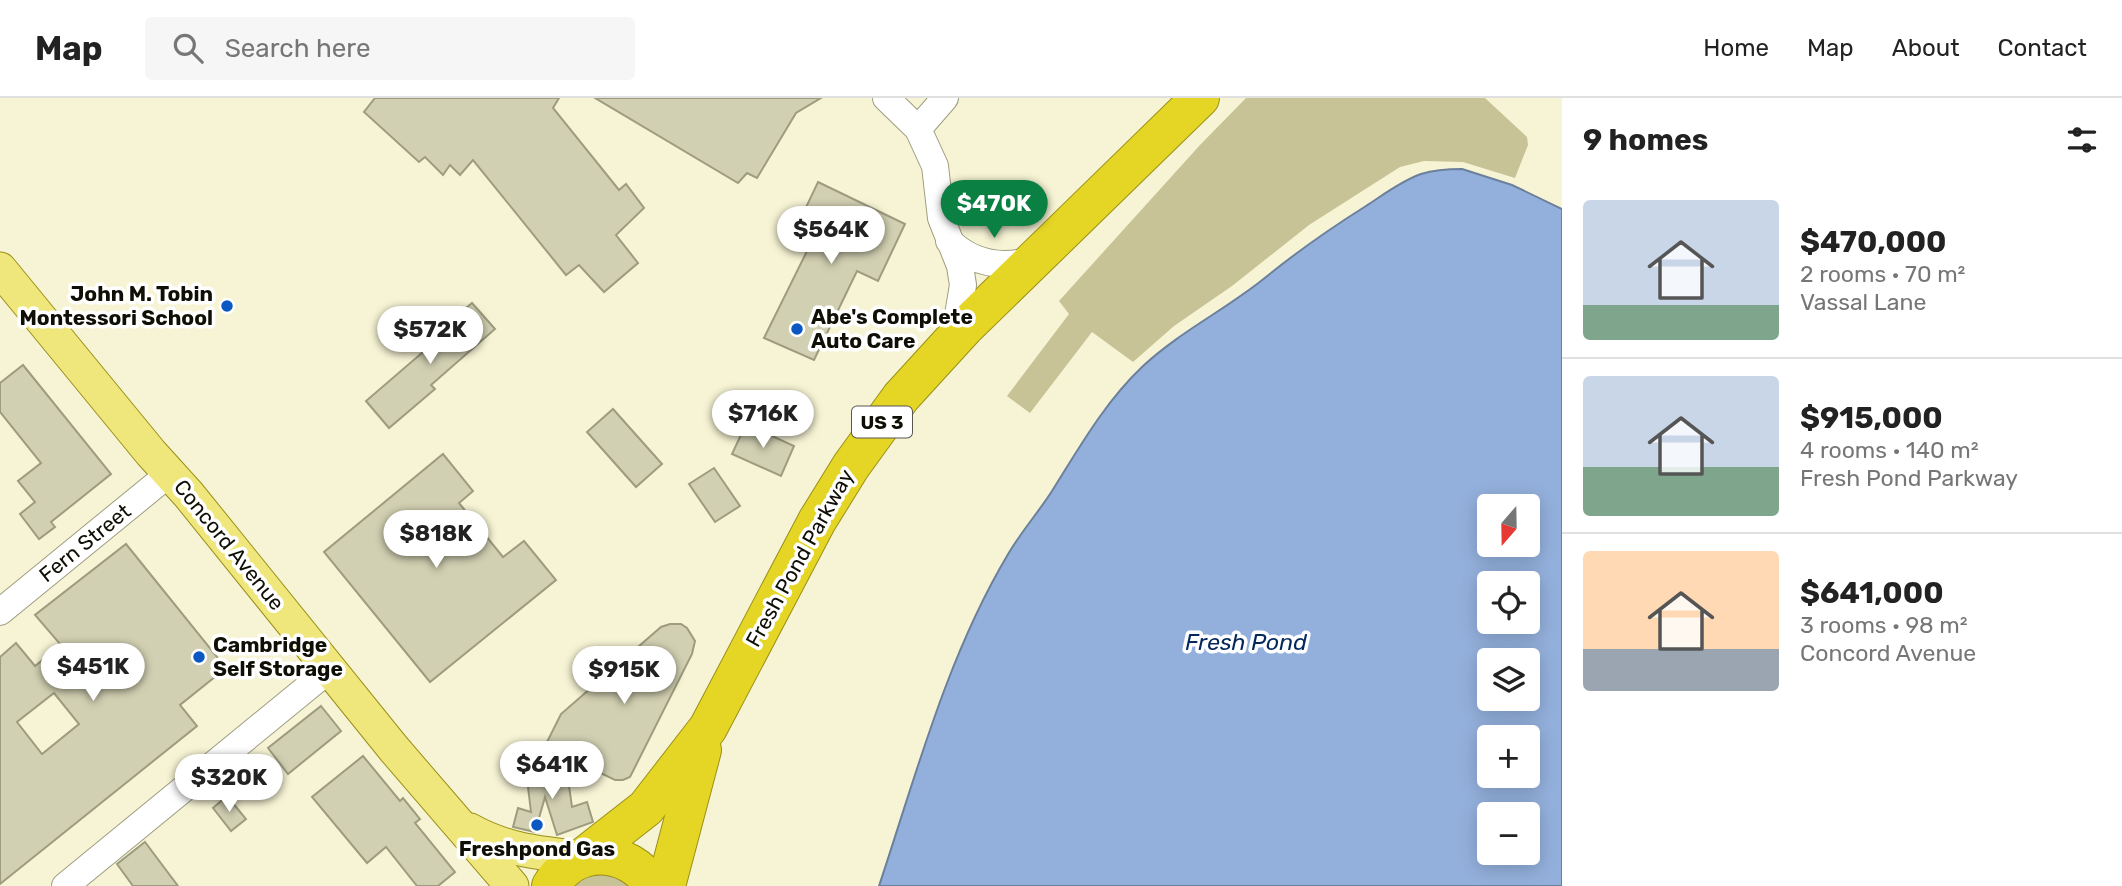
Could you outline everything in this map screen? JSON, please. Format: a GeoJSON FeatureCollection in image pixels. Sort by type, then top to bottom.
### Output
{"type":"FeatureCollection","features":[{"type":"Feature","properties":{"kind":"highway","name":"Fresh Pond Parkway"},"geometry":{"type":"LineString","coordinates":[[582,858],[646,808],[708,727],[838,486],[901,397],[949,343],[1200,98]]}},
{"type":"Feature","properties":{"kind":"highway","name":"Fresh Pond Parkway"},"geometry":{"type":"LineString","coordinates":[[666,886],[708,727]]}},
{"type":"Feature","properties":{"kind":"highway"},"geometry":{"type":"LineString","coordinates":[[582,858],[602,855],[622,858],[640,869],[653,886]]}},
{"type":"Feature","properties":{"kind":"highway","name":"US 3"},"geometry":{"type":"LineString","coordinates":[[551,886],[565,868],[582,858]]}},
{"type":"Feature","properties":{"kind":"main road","name":"Concord Avenue"},"geometry":{"type":"LineString","coordinates":[[5,287],[170,473],[456,822],[512,886]]}},
{"type":"Feature","properties":{"kind":"main road","name":"Concord Avenue"},"geometry":{"type":"LineString","coordinates":[[456,822],[503,846],[527,852],[582,858]]}},
{"type":"Feature","properties":{"kind":"street"},"geometry":{"type":"LineString","coordinates":[[886,98],[918,129],[935,166],[941,218],[960,266],[963,285],[957,321],[949,343]]}},
{"type":"Feature","properties":{"kind":"street"},"geometry":{"type":"LineString","coordinates":[[918,129],[945,98]]}},
{"type":"Feature","properties":{"kind":"street"},"geometry":{"type":"LineString","coordinates":[[948,241],[964,254],[993,264],[1014,264],[1035,259]]}},
{"type":"Feature","properties":{"kind":"street","name":"Fern Street"},"geometry":{"type":"LineString","coordinates":[[0,612],[170,473]]}},
{"type":"Feature","properties":{"kind":"street"},"geometry":{"type":"LineString","coordinates":[[65,886],[330,669]]}},
{"type":"Feature","properties":{"kind":"shaded area"},"geometry":{"type":"Polygon","coordinates":[[[1246,98],[1485,98],[1527,137],[1528,145],[1515,178],[1463,162],[1424,161],[1400,167],[1309,225],[1232,286],[1174,326],[1133,362],[1092,332],[1030,413],[1007,396],[1069,314],[1059,301],[1246,98]]]}},
{"type":"Feature","properties":{"kind":"shaded area"},"geometry":{"type":"Polygon","coordinates":[[[602,869],[640,886],[572,886],[576,881],[602,869]]]}},
{"type":"Feature","properties":{"kind":"water","name":"Fresh Pond"},"geometry":{"type":"Polygon","coordinates":[[[1462,169],[1512,185],[1562,209],[1562,886],[879,886],[934,717],[986,595],[1012,548],[1116,395],[1156,354],[1251,289],[1302,249],[1392,188],[1421,174],[1462,169]]]}},
{"type":"Feature","properties":{"kind":"building"},"geometry":{"type":"Polygon","coordinates":[[[375,98],[559,98],[553,108],[619,190],[626,184],[644,208],[616,235],[638,263],[604,292],[579,265],[566,275],[473,160],[460,175],[450,165],[443,175],[425,157],[419,162],[364,112],[375,98]]]}},
{"type":"Feature","properties":{"kind":"building"},"geometry":{"type":"Polygon","coordinates":[[[595,98],[821,98],[796,113],[757,178],[747,173],[738,183],[595,98]]]}},
{"type":"Feature","properties":{"kind":"building"},"geometry":{"type":"Polygon","coordinates":[[[818,182],[905,224],[878,281],[857,271],[814,360],[764,338],[809,247],[791,239],[818,182]]]}},
{"type":"Feature","properties":{"kind":"building"},"geometry":{"type":"Polygon","coordinates":[[[472,303],[495,329],[431,385],[435,389],[389,428],[366,401],[430,346],[426,342],[472,303]]]}},
{"type":"Feature","properties":{"kind":"building"},"geometry":{"type":"Polygon","coordinates":[[[23,365],[111,474],[51,522],[55,527],[39,539],[20,514],[35,502],[18,481],[41,463],[0,412],[0,383],[23,365]]]}},
{"type":"Feature","properties":{"kind":"building"},"geometry":{"type":"Polygon","coordinates":[[[613,409],[662,464],[636,487],[587,432],[613,409]]]}},
{"type":"Feature","properties":{"kind":"building"},"geometry":{"type":"Polygon","coordinates":[[[746,424],[794,446],[781,476],[732,454],[746,424]]]}},
{"type":"Feature","properties":{"kind":"building"},"geometry":{"type":"Polygon","coordinates":[[[443,454],[473,491],[459,503],[503,557],[524,541],[556,580],[430,682],[324,552],[443,454]]]}},
{"type":"Feature","properties":{"kind":"building"},"geometry":{"type":"Polygon","coordinates":[[[714,468],[740,506],[715,522],[689,484],[714,468]]]}},
{"type":"Feature","properties":{"kind":"building"},"geometry":{"type":"Polygon","coordinates":[[[126,544],[226,668],[180,705],[197,726],[0,884],[0,657],[16,643],[35,666],[61,645],[35,615],[126,544]],[[54,693],[17,722],[42,754],[79,724],[54,693]]]}},
{"type":"Feature","properties":{"kind":"building"},"geometry":{"type":"Polygon","coordinates":[[[681,624],[687,628],[695,641],[692,654],[630,777],[615,780],[545,746],[561,714],[661,627],[681,624]]]}},
{"type":"Feature","properties":{"kind":"building"},"geometry":{"type":"Polygon","coordinates":[[[321,706],[341,731],[288,774],[268,748],[321,706]]]}},
{"type":"Feature","properties":{"kind":"building"},"geometry":{"type":"Polygon","coordinates":[[[363,756],[400,801],[403,798],[420,819],[415,823],[455,872],[438,886],[417,886],[386,847],[367,863],[312,797],[363,756]]]}},
{"type":"Feature","properties":{"kind":"building"},"geometry":{"type":"Polygon","coordinates":[[[566,765],[572,807],[587,802],[593,822],[557,835],[545,797],[535,832],[513,827],[518,808],[531,812],[526,770],[566,765]]]}},
{"type":"Feature","properties":{"kind":"building"},"geometry":{"type":"Polygon","coordinates":[[[227,796],[246,819],[231,831],[213,808],[227,796]]]}},
{"type":"Feature","properties":{"kind":"building"},"geometry":{"type":"Polygon","coordinates":[[[145,842],[178,886],[133,886],[117,864],[145,842]]]}},
{"type":"Feature","properties":{"kind":"place","name":"John M. Tobin Montessori School"},"geometry":{"type":"Point","coordinates":[227,306]}},
{"type":"Feature","properties":{"kind":"place","name":"Abe's Complete Auto Care"},"geometry":{"type":"Point","coordinates":[797,329]}},
{"type":"Feature","properties":{"kind":"place","name":"Cambridge Self Storage"},"geometry":{"type":"Point","coordinates":[199,657]}},
{"type":"Feature","properties":{"kind":"place","name":"Freshpond Gas"},"geometry":{"type":"Point","coordinates":[537,825]}}]}
